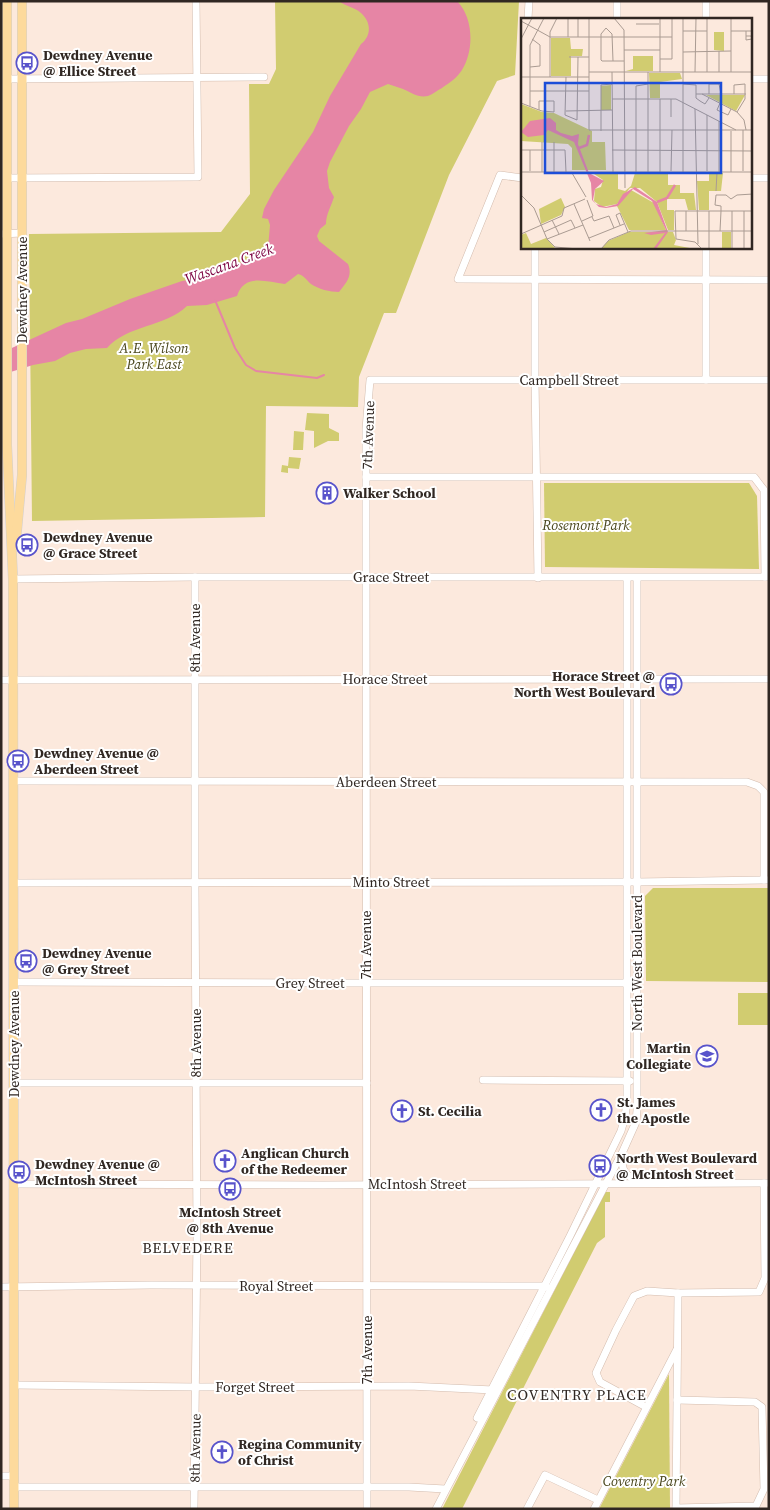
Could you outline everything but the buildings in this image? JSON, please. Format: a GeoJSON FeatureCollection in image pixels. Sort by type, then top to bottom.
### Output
{"type":"FeatureCollection","features":[{"type":"Feature","properties":{"kind":"main road","name":"Dewdney Avenue"},"geometry":{"type":"LineString","coordinates":[[7,1],[7,178],[4,234],[8,341],[7,445],[13,579],[14,680],[14,1509]]}},
{"type":"Feature","properties":{"kind":"main road","name":"Dewdney Avenue"},"geometry":{"type":"LineString","coordinates":[[13,579],[22,475],[22,1]]}},
{"type":"Feature","properties":{"kind":"street"},"geometry":{"type":"LineString","coordinates":[[7,178],[198,177],[196,1]]}},
{"type":"Feature","properties":{"kind":"street"},"geometry":{"type":"LineString","coordinates":[[528,18],[529,1]]}},
{"type":"Feature","properties":{"kind":"street"},"geometry":{"type":"LineString","coordinates":[[617,1],[617,18]]}},
{"type":"Feature","properties":{"kind":"street"},"geometry":{"type":"LineString","coordinates":[[706,1],[706,18]]}},
{"type":"Feature","properties":{"kind":"street"},"geometry":{"type":"LineString","coordinates":[[8,79],[264,77]]}},
{"type":"Feature","properties":{"kind":"street"},"geometry":{"type":"LineString","coordinates":[[752,79],[769,79]]}},
{"type":"Feature","properties":{"kind":"street"},"geometry":{"type":"LineString","coordinates":[[521,178],[500,175],[458,279],[769,280]]}},
{"type":"Feature","properties":{"kind":"street"},"geometry":{"type":"LineString","coordinates":[[752,178],[769,178]]}},
{"type":"Feature","properties":{"kind":"street"},"geometry":{"type":"LineString","coordinates":[[4,234],[22,233]]}},
{"type":"Feature","properties":{"kind":"street"},"geometry":{"type":"LineString","coordinates":[[535,249],[538,578]]}},
{"type":"Feature","properties":{"kind":"street"},"geometry":{"type":"LineString","coordinates":[[706,249],[706,380]]}},
{"type":"Feature","properties":{"kind":"street","name":"Campbell Street"},"geometry":{"type":"LineString","coordinates":[[370,380],[769,380]]}},
{"type":"Feature","properties":{"kind":"street","name":"7th Avenue"},"geometry":{"type":"LineString","coordinates":[[368,1509],[366,429],[370,380]]}},
{"type":"Feature","properties":{"kind":"street"},"geometry":{"type":"LineString","coordinates":[[366,477],[754,477],[764,490],[767,577]]}},
{"type":"Feature","properties":{"kind":"street","name":"Grace Street"},"geometry":{"type":"LineString","coordinates":[[13,579],[195,577],[767,577]]}},
{"type":"Feature","properties":{"kind":"street","name":"8th Avenue"},"geometry":{"type":"LineString","coordinates":[[194,1509],[196,1387],[195,577]]}},
{"type":"Feature","properties":{"kind":"street","name":"North West Boulevard"},"geometry":{"type":"LineString","coordinates":[[547,1287],[621,1131],[625,1117],[627,1081],[627,578]]}},
{"type":"Feature","properties":{"kind":"street","name":"North West Boulevard"},"geometry":{"type":"LineString","coordinates":[[430,1509],[443,1489],[547,1287],[623,1151],[636,1122],[637,578]]}},
{"type":"Feature","properties":{"kind":"street","name":"Horace Street"},"geometry":{"type":"LineString","coordinates":[[1,680],[769,679]]}},
{"type":"Feature","properties":{"kind":"street","name":"Aberdeen Street"},"geometry":{"type":"LineString","coordinates":[[14,781],[747,782],[758,786],[764,792],[767,880]]}},
{"type":"Feature","properties":{"kind":"street","name":"Minto Street"},"geometry":{"type":"LineString","coordinates":[[14,883],[767,880]]}},
{"type":"Feature","properties":{"kind":"street","name":"Grey Street"},"geometry":{"type":"LineString","coordinates":[[14,982],[637,983]]}},
{"type":"Feature","properties":{"kind":"street"},"geometry":{"type":"LineString","coordinates":[[483,1080],[637,1082]]}},
{"type":"Feature","properties":{"kind":"street"},"geometry":{"type":"LineString","coordinates":[[14,1083],[367,1083]]}},
{"type":"Feature","properties":{"kind":"street"},"geometry":{"type":"LineString","coordinates":[[623,1151],[622,1165],[628,1176],[641,1184]]}},
{"type":"Feature","properties":{"kind":"street"},"geometry":{"type":"LineString","coordinates":[[646,1407],[600,1382],[596,1373],[634,1296],[647,1290],[759,1292],[764,1278],[766,1183]]}},
{"type":"Feature","properties":{"kind":"street","name":"McIntosh Street"},"geometry":{"type":"LineString","coordinates":[[14,1184],[766,1183]]}},
{"type":"Feature","properties":{"kind":"street","name":"Royal Street"},"geometry":{"type":"LineString","coordinates":[[1,1287],[196,1285],[547,1287]]}},
{"type":"Feature","properties":{"kind":"street"},"geometry":{"type":"LineString","coordinates":[[677,1400],[755,1402],[762,1407],[764,1489],[756,1506],[676,1508],[677,1348],[678,1292]]}},
{"type":"Feature","properties":{"kind":"street"},"geometry":{"type":"LineString","coordinates":[[594,1509],[677,1348]]}},
{"type":"Feature","properties":{"kind":"street","name":"Forget Street"},"geometry":{"type":"LineString","coordinates":[[14,1385],[196,1387],[409,1386],[494,1390]]}},
{"type":"Feature","properties":{"kind":"street"},"geometry":{"type":"LineString","coordinates":[[527,1509],[545,1475],[598,1500]]}},
{"type":"Feature","properties":{"kind":"street"},"geometry":{"type":"LineString","coordinates":[[1,1476],[14,1476]]}},
{"type":"Feature","properties":{"kind":"street"},"geometry":{"type":"LineString","coordinates":[[14,1487],[443,1489]]}},
{"type":"Feature","properties":{"kind":"street","name":"North West Boulevard"},"geometry":{"type":"LineString","coordinates":[[436,1509],[443,1489]]}},
{"type":"Feature","properties":{"kind":"green space","name":"A.E. Wilson Park East"},"geometry":{"type":"Polygon","coordinates":[[[275,1],[519,1],[515,75],[497,81],[449,175],[396,313],[384,313],[359,377],[358,407],[266,406],[265,517],[32,521],[29,234],[221,232],[250,194],[249,84],[269,84],[276,69],[275,1]]]}},
{"type":"Feature","properties":{"kind":"green space"},"geometry":{"type":"Polygon","coordinates":[[[307,413],[329,414],[329,428],[339,433],[339,441],[328,441],[314,448],[314,431],[305,430],[307,413]]]}},
{"type":"Feature","properties":{"kind":"green space"},"geometry":{"type":"Polygon","coordinates":[[[294,431],[304,432],[303,450],[293,450],[294,431]]]}},
{"type":"Feature","properties":{"kind":"green space"},"geometry":{"type":"Polygon","coordinates":[[[289,457],[301,458],[299,469],[288,468],[288,473],[281,472],[282,465],[288,466],[289,457]]]}},
{"type":"Feature","properties":{"kind":"green space","name":"Rosemont Park"},"geometry":{"type":"Polygon","coordinates":[[[544,483],[749,483],[757,496],[759,569],[545,567],[544,483]]]}},
{"type":"Feature","properties":{"kind":"green space"},"geometry":{"type":"Polygon","coordinates":[[[653,888],[769,888],[769,982],[646,981],[645,896],[653,888]]]}},
{"type":"Feature","properties":{"kind":"green space"},"geometry":{"type":"Polygon","coordinates":[[[738,993],[769,993],[769,1025],[738,1025],[738,993]]]}},
{"type":"Feature","properties":{"kind":"green space"},"geometry":{"type":"Polygon","coordinates":[[[605,1192],[610,1192],[610,1202],[605,1202],[605,1237],[597,1243],[462,1509],[442,1509],[605,1192]]]}},
{"type":"Feature","properties":{"kind":"green space","name":"Coventry Park"},"geometry":{"type":"Polygon","coordinates":[[[669,1374],[670,1509],[599,1509],[669,1374]]]}},
{"type":"Feature","properties":{"kind":"shaded area"},"geometry":{"type":"Polygon","coordinates":[[[339,1],[457,1],[467,16],[470,44],[469,54],[462,70],[442,88],[428,96],[418,96],[388,84],[370,92],[349,126],[327,171],[329,188],[334,197],[326,224],[320,229],[317,236],[319,241],[348,264],[349,276],[339,292],[317,287],[298,274],[285,284],[263,281],[250,282],[240,289],[237,296],[207,305],[187,306],[168,318],[135,330],[115,340],[107,348],[86,349],[70,353],[55,361],[33,365],[1,375],[1,353],[66,323],[82,319],[130,299],[182,281],[200,278],[209,274],[216,276],[223,270],[259,255],[268,248],[270,225],[268,219],[262,218],[264,209],[274,190],[313,132],[330,96],[367,37],[369,28],[367,20],[359,11],[339,1]]]}},
{"type":"Feature","properties":{"kind":"waterway"},"geometry":{"type":"LineString","coordinates":[[215,300],[235,348],[246,365],[256,371],[317,378],[324,375]]}},
{"type":"Feature","properties":{"kind":"place","name":"Dewdney Avenue @ Ellice Street"},"geometry":{"type":"Point","coordinates":[27,63]}},
{"type":"Feature","properties":{"kind":"place","name":"Walker School"},"geometry":{"type":"Point","coordinates":[327,493]}},
{"type":"Feature","properties":{"kind":"place","name":"Dewdney Avenue @ Grace Street"},"geometry":{"type":"Point","coordinates":[27,545]}},
{"type":"Feature","properties":{"kind":"place","name":"Horace Street @ North West Boulevard"},"geometry":{"type":"Point","coordinates":[671,684]}},
{"type":"Feature","properties":{"kind":"place","name":"Dewdney Avenue @ Aberdeen Street"},"geometry":{"type":"Point","coordinates":[18,761]}},
{"type":"Feature","properties":{"kind":"place","name":"Dewdney Avenue @ Grey Street"},"geometry":{"type":"Point","coordinates":[26,961]}},
{"type":"Feature","properties":{"kind":"place","name":"Martin Collegiate"},"geometry":{"type":"Point","coordinates":[707,1056]}},
{"type":"Feature","properties":{"kind":"place","name":"St. James the Apostle"},"geometry":{"type":"Point","coordinates":[601,1110]}},
{"type":"Feature","properties":{"kind":"place","name":"St. Cecilia"},"geometry":{"type":"Point","coordinates":[402,1111]}},
{"type":"Feature","properties":{"kind":"place","name":"Anglican Church of the Redeemer"},"geometry":{"type":"Point","coordinates":[225,1161]}},
{"type":"Feature","properties":{"kind":"place","name":"North West Boulevard @ McIntosh Street"},"geometry":{"type":"Point","coordinates":[600,1166]}},
{"type":"Feature","properties":{"kind":"place","name":"Dewdney Avenue @ McIntosh Street"},"geometry":{"type":"Point","coordinates":[19,1172]}},
{"type":"Feature","properties":{"kind":"place","name":"McIntosh Street @ 8th Avenue"},"geometry":{"type":"Point","coordinates":[230,1189]}},
{"type":"Feature","properties":{"kind":"place","name":"Regina Community of Christ"},"geometry":{"type":"Point","coordinates":[222,1452]}},
{"type":"Feature","properties":{"kind":"district","name":"BELVEDERE"},"geometry":{"type":"Point","coordinates":[188,1248]}},
{"type":"Feature","properties":{"kind":"district","name":"COVENTRY PLACE"},"geometry":{"type":"Point","coordinates":[577,1395]}},
{"type":"Feature","properties":{"kind":"water label","name":"Wascana Creek"},"geometry":{"type":"Point","coordinates":[229,264]}}]}
